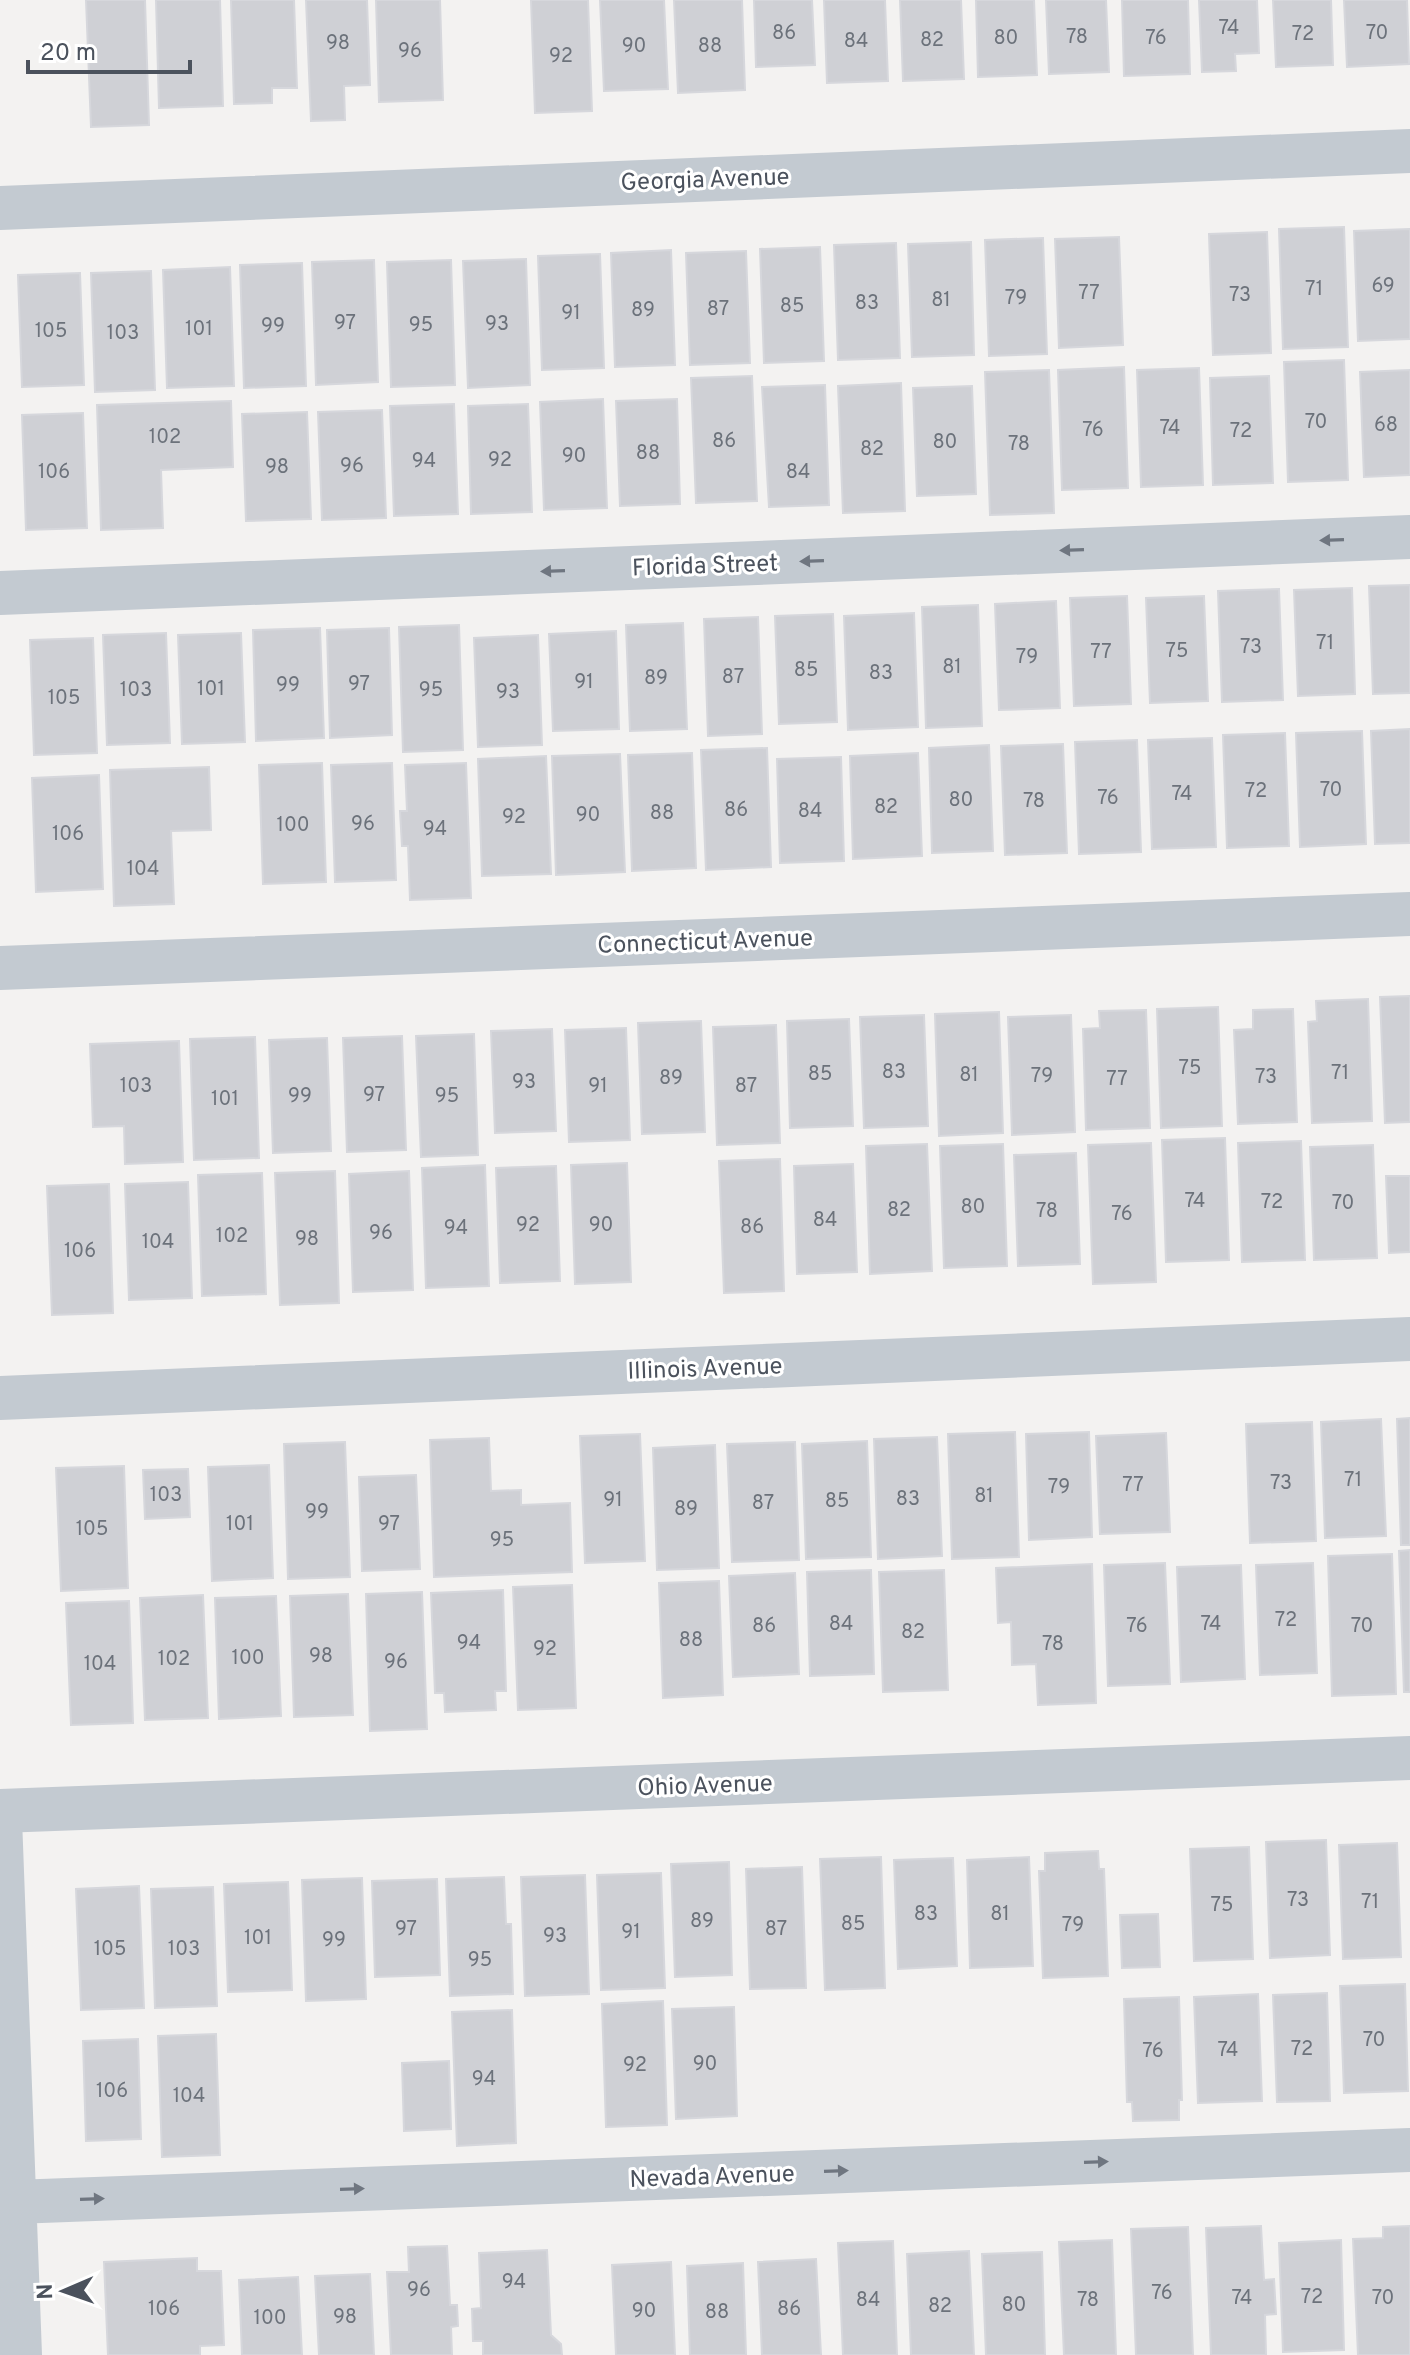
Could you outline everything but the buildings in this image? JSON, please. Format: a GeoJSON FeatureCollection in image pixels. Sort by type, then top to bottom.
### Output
{"type":"FeatureCollection","features":[{"type":"Feature","properties":{"kind":"street","name":"Georgia Avenue"},"geometry":{"type":"LineString","coordinates":[[0,208],[1410,151]]}},
{"type":"Feature","properties":{"kind":"street","name":"Florida Street"},"geometry":{"type":"LineString","coordinates":[[0,593],[1410,537]]}},
{"type":"Feature","properties":{"kind":"street","name":"Connecticut Avenue"},"geometry":{"type":"LineString","coordinates":[[0,968],[1410,914]]}},
{"type":"Feature","properties":{"kind":"street","name":"Illinois Avenue"},"geometry":{"type":"LineString","coordinates":[[0,1398],[1410,1339]]}},
{"type":"Feature","properties":{"kind":"street","name":"Ohio Avenue"},"geometry":{"type":"LineString","coordinates":[[0,1811],[1410,1758]]}},
{"type":"Feature","properties":{"kind":"street"},"geometry":{"type":"LineString","coordinates":[[0,1818],[20,2355]]}},
{"type":"Feature","properties":{"kind":"street","name":"Nevada Avenue"},"geometry":{"type":"LineString","coordinates":[[14,2202],[1410,2150]]}}]}
